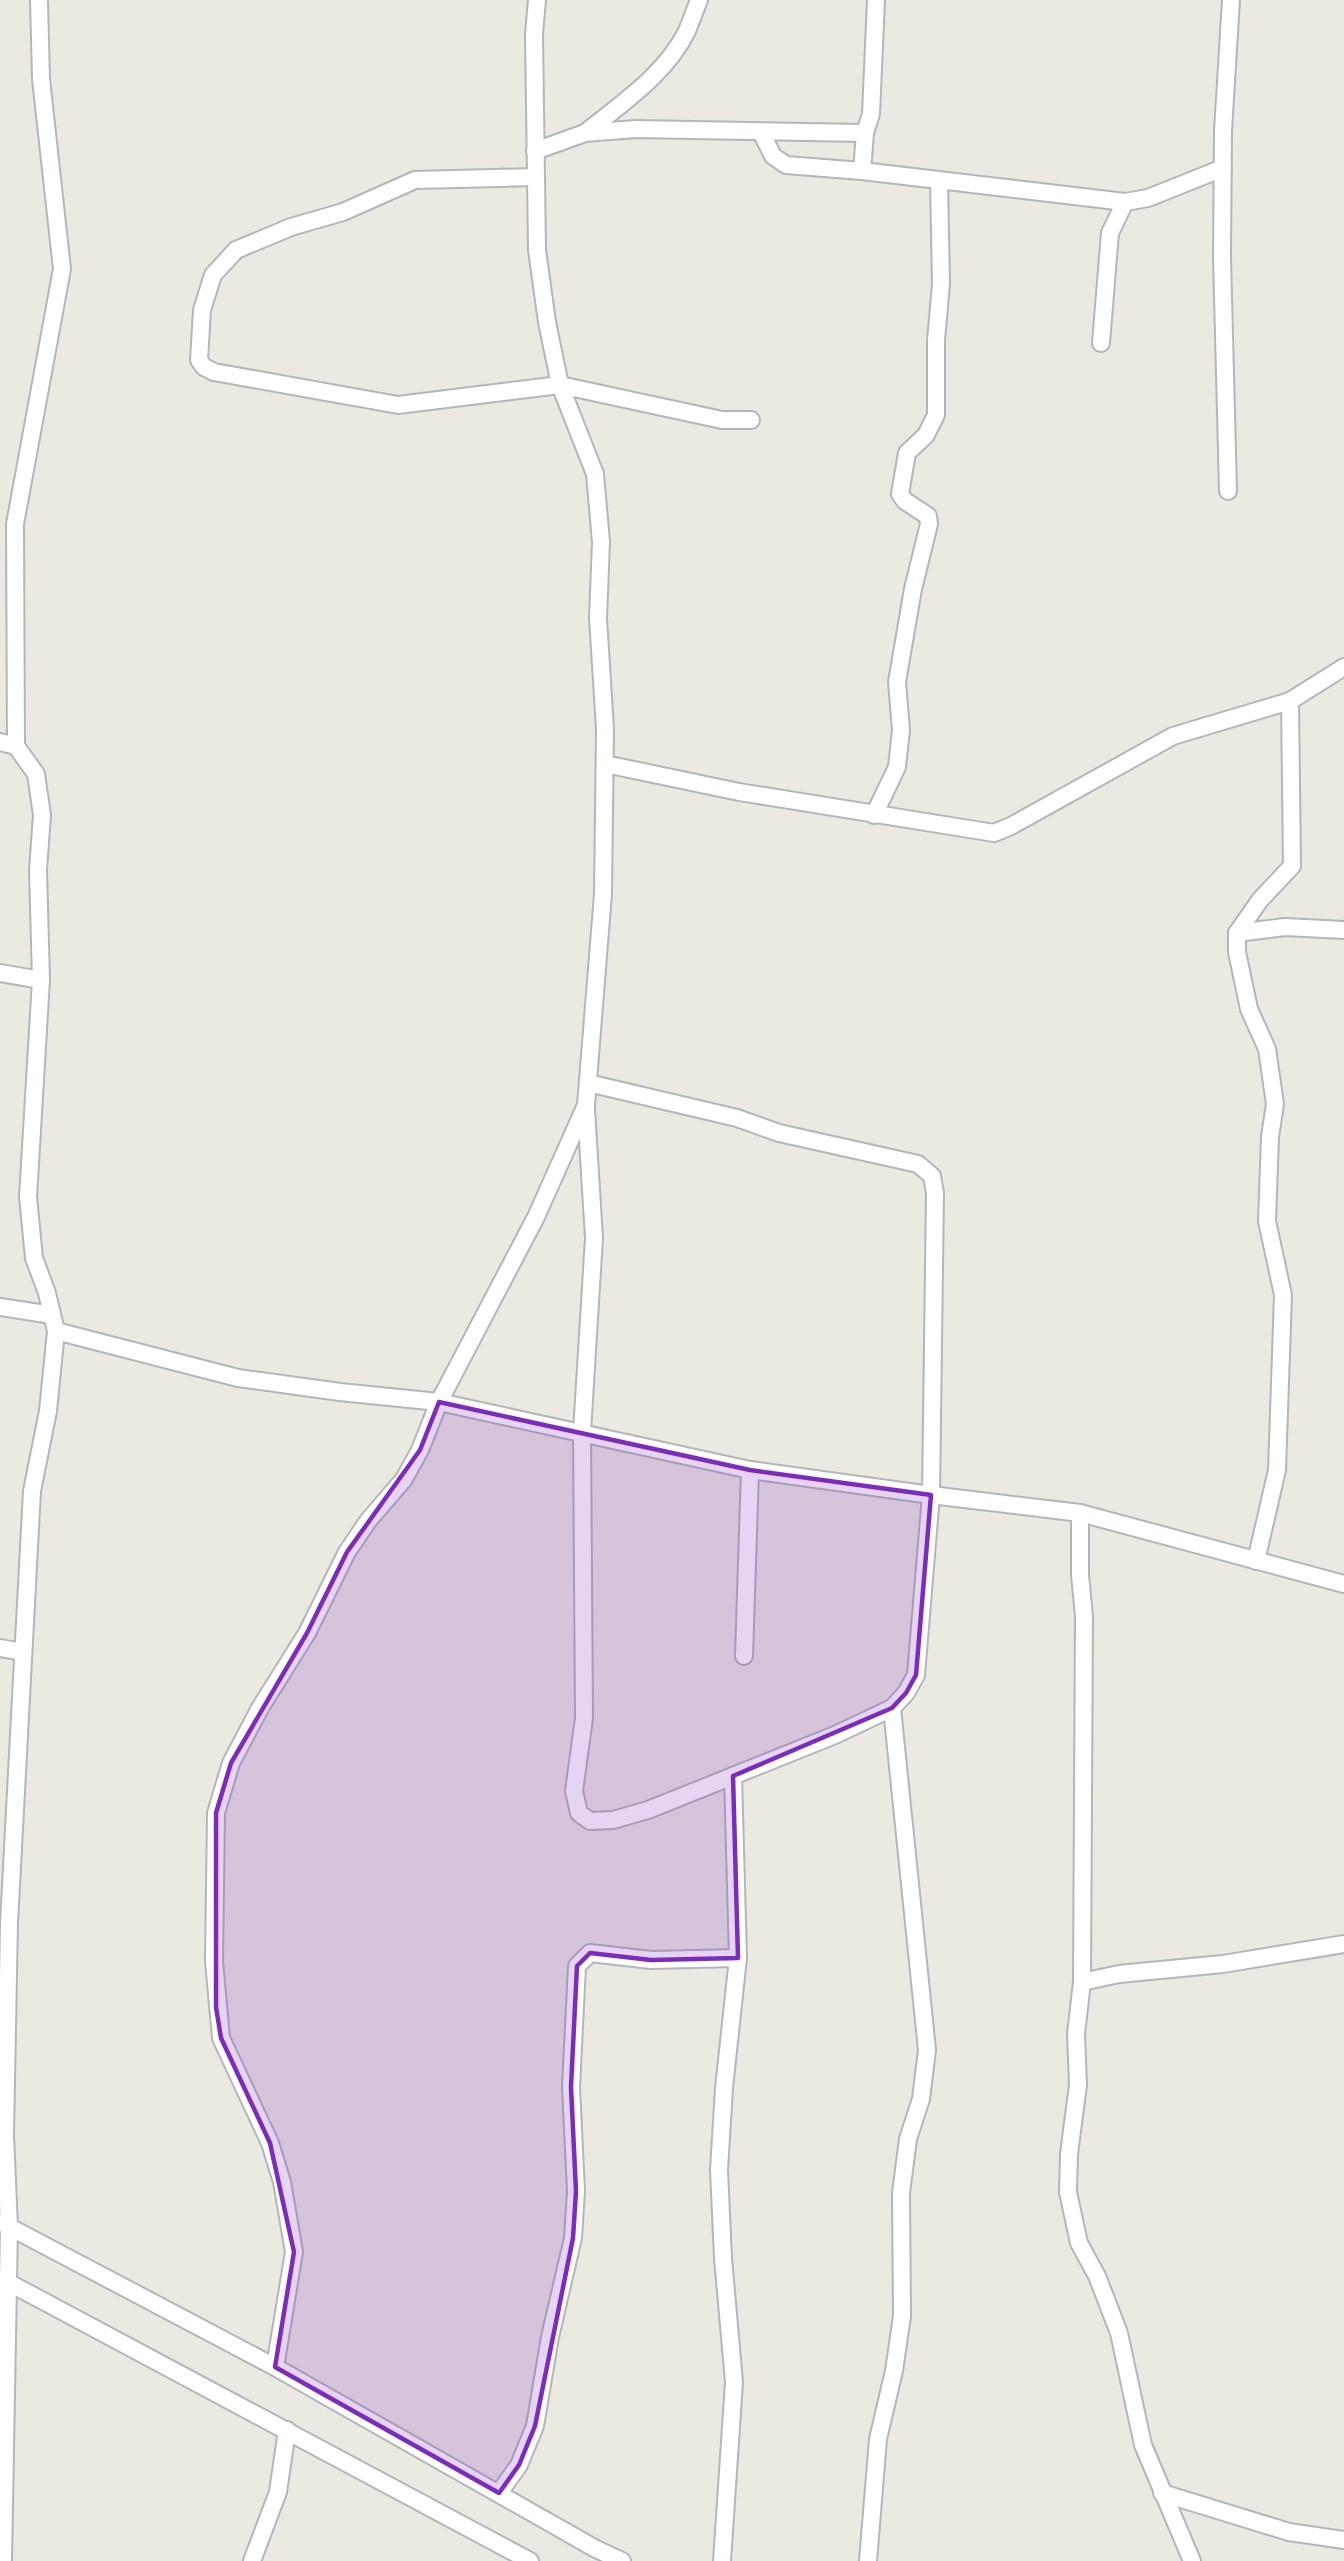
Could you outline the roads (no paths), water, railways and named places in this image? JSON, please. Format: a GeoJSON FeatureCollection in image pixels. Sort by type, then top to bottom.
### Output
{"type":"FeatureCollection","features":[{"type":"Feature","properties":{"kind":"street"},"geometry":{"type":"LineString","coordinates":[[3,2561],[4,2134],[9,1923],[32,1491],[48,1411],[54,1323],[47,1293],[34,1258],[28,1197],[40,980],[38,870],[42,815],[36,774],[8,744],[15,524],[62,269],[41,79],[39,0]]}},
{"type":"Feature","properties":{"kind":"street"},"geometry":{"type":"LineString","coordinates":[[537,0],[534,34],[537,250],[547,322],[560,385],[595,474],[601,542],[598,618],[605,729],[603,894],[586,1105],[594,1238],[582,1432],[584,1718],[574,1791],[579,1813],[590,1821],[614,1820],[648,1810],[836,1735],[892,1708],[906,1693],[916,1675],[931,1495],[935,1193],[932,1176],[918,1164],[779,1133],[736,1118],[588,1083]]}},
{"type":"Feature","properties":{"kind":"street"},"geometry":{"type":"LineString","coordinates":[[585,133],[641,88],[670,56],[686,32],[699,0]]}},
{"type":"Feature","properties":{"kind":"street"},"geometry":{"type":"LineString","coordinates":[[862,171],[865,133],[871,114],[876,0]]}},
{"type":"Feature","properties":{"kind":"street"},"geometry":{"type":"LineString","coordinates":[[1228,491],[1221,257],[1222,168],[1231,0]]}},
{"type":"Feature","properties":{"kind":"street"},"geometry":{"type":"LineString","coordinates":[[535,151],[585,133],[635,129],[865,133]]}},
{"type":"Feature","properties":{"kind":"street"},"geometry":{"type":"LineString","coordinates":[[761,132],[773,156],[786,165],[862,171],[1125,202],[1148,198],[1222,168]]}},
{"type":"Feature","properties":{"kind":"street"},"geometry":{"type":"LineString","coordinates":[[535,177],[415,180],[343,212],[291,228],[236,250],[213,275],[202,310],[199,360],[204,367],[214,372],[398,405],[560,385],[722,420],[751,420]]}},
{"type":"Feature","properties":{"kind":"street"},"geometry":{"type":"LineString","coordinates":[[874,815],[897,767],[901,730],[897,682],[913,589],[929,524],[928,516],[905,501],[900,494],[907,453],[926,435],[936,416],[936,340],[941,284],[939,181]]}},
{"type":"Feature","properties":{"kind":"street"},"geometry":{"type":"LineString","coordinates":[[1101,343],[1110,233],[1125,202]]}},
{"type":"Feature","properties":{"kind":"street"},"geometry":{"type":"LineString","coordinates":[[605,764],[739,792],[994,833],[1011,826],[1173,736],[1290,701],[1344,667]]}},
{"type":"Feature","properties":{"kind":"street"},"geometry":{"type":"LineString","coordinates":[[1256,1561],[1277,1470],[1283,1295],[1267,1221],[1270,1137],[1275,1104],[1267,1049],[1249,1009],[1237,952],[1237,933],[1260,900],[1292,866],[1290,701]]}},
{"type":"Feature","properties":{"kind":"street"},"geometry":{"type":"LineString","coordinates":[[1237,933],[1285,927],[1344,930]]}},
{"type":"Feature","properties":{"kind":"street"},"geometry":{"type":"LineString","coordinates":[[0,973],[40,980]]}},
{"type":"Feature","properties":{"kind":"street"},"geometry":{"type":"LineString","coordinates":[[276,2367],[294,2252],[282,2182],[270,2143],[221,2038],[214,1961],[216,1813],[231,1763],[260,1708],[307,1633],[347,1552],[368,1521],[404,1479],[420,1450],[439,1402],[536,1218],[586,1105]]}},
{"type":"Feature","properties":{"kind":"street"},"geometry":{"type":"LineString","coordinates":[[0,1307],[238,1378],[340,1392],[439,1402],[750,1470],[1080,1513],[1344,1584]]}},
{"type":"Feature","properties":{"kind":"street"},"geometry":{"type":"LineString","coordinates":[[744,1656],[750,1470]]}},
{"type":"Feature","properties":{"kind":"street"},"geometry":{"type":"LineString","coordinates":[[1080,1513],[1080,1575],[1084,1616],[1082,1982],[1076,2034],[1078,2085],[1069,2154],[1068,2192],[1079,2243],[1097,2276],[1119,2333],[1143,2445],[1192,2561]]}},
{"type":"Feature","properties":{"kind":"street"},"geometry":{"type":"LineString","coordinates":[[0,1648],[23,1652]]}},
{"type":"Feature","properties":{"kind":"street"},"geometry":{"type":"LineString","coordinates":[[868,2561],[878,2439],[894,2371],[902,2316],[901,2193],[908,2139],[921,2099],[927,2050],[892,1708]]}},
{"type":"Feature","properties":{"kind":"street"},"geometry":{"type":"LineString","coordinates":[[722,2561],[734,2382],[723,2258],[719,2170],[724,2088],[738,1958],[733,1776]]}},
{"type":"Feature","properties":{"kind":"street"},"geometry":{"type":"LineString","coordinates":[[1082,1982],[1119,1974],[1223,1964],[1344,1944]]}},
{"type":"Feature","properties":{"kind":"street"},"geometry":{"type":"LineString","coordinates":[[498,2493],[519,2465],[535,2426],[550,2337],[573,2238],[576,2191],[571,2087],[577,1966],[590,1953],[651,1960],[738,1958]]}},
{"type":"Feature","properties":{"kind":"street"},"geometry":{"type":"LineString","coordinates":[[4,2225],[276,2367],[596,2549],[622,2561]]}},
{"type":"Feature","properties":{"kind":"street"},"geometry":{"type":"LineString","coordinates":[[4,2280],[530,2561]]}},
{"type":"Feature","properties":{"kind":"street"},"geometry":{"type":"LineString","coordinates":[[252,2561],[278,2492],[287,2430]]}},
{"type":"Feature","properties":{"kind":"street"},"geometry":{"type":"LineString","coordinates":[[1162,2493],[1289,2532],[1344,2540]]}}]}
